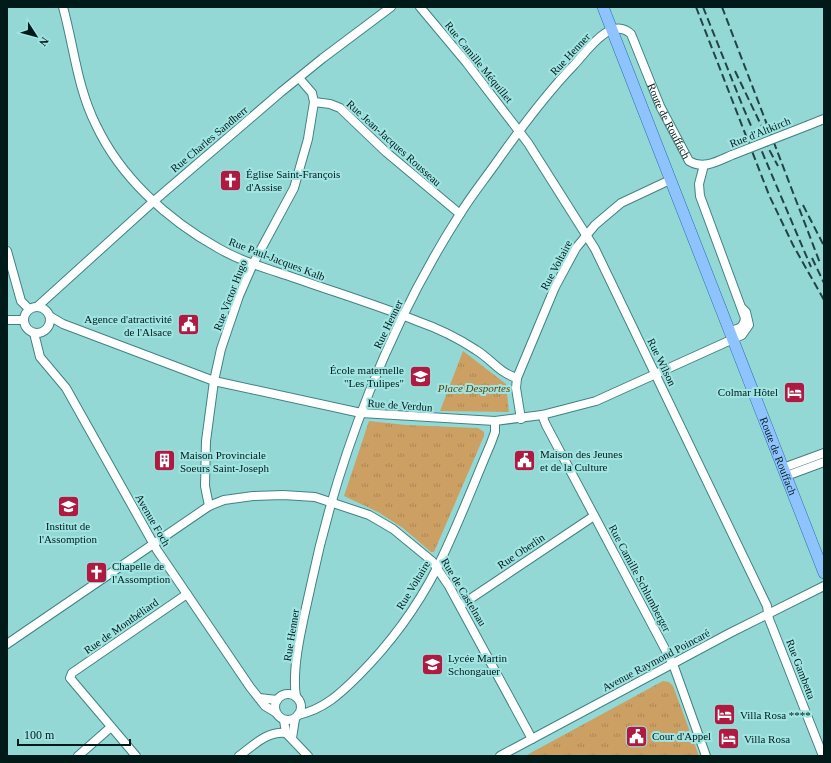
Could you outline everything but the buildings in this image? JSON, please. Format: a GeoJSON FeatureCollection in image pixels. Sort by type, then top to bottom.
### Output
{"type":"FeatureCollection","features":[{"type":"Feature","properties":{"kind":"main road","name":"Route de Rouffach"},"geometry":{"type":"LineString","coordinates":[[603,7],[732,335],[784,472],[823,568]]}},
{"type":"Feature","properties":{"kind":"street","name":"Rue Paul-Jacques Kalb"},"geometry":{"type":"LineString","coordinates":[[63,7],[82,90],[96,125],[112,153],[130,178],[154,201],[186,228],[219,249],[253,264],[404,316]]}},
{"type":"Feature","properties":{"kind":"street","name":"Rue Charles Sandherr"},"geometry":{"type":"LineString","coordinates":[[38,306],[50,297],[154,201],[299,78],[391,7]]}},
{"type":"Feature","properties":{"kind":"street","name":"Rue Camille Méquillet"},"geometry":{"type":"LineString","coordinates":[[420,7],[466,62],[519,130]]}},
{"type":"Feature","properties":{"kind":"street","name":"Route de Rouffach"},"geometry":{"type":"LineString","coordinates":[[612,30],[619,27],[625,28],[632,34],[660,106],[683,152],[693,164],[704,166],[699,184],[700,196],[743,309],[745,318],[746,326],[732,335]]}},
{"type":"Feature","properties":{"kind":"street","name":"Rue Henner"},"geometry":{"type":"LineString","coordinates":[[298,700],[294,683],[303,622],[331,501],[361,413],[404,316],[424,276],[460,214],[519,130],[565,74],[602,35],[612,30]]}},
{"type":"Feature","properties":{"kind":"street"},"geometry":{"type":"LineString","coordinates":[[299,78],[312,93],[314,102]]}},
{"type":"Feature","properties":{"kind":"street","name":"Rue Jean-Jacques Rousseau"},"geometry":{"type":"LineString","coordinates":[[314,102],[330,104],[340,108],[386,152],[460,214]]}},
{"type":"Feature","properties":{"kind":"street","name":"Rue Victor Hugo"},"geometry":{"type":"LineString","coordinates":[[209,506],[205,486],[206,441],[214,381],[228,326],[253,264],[294,188],[308,140],[314,102]]}},
{"type":"Feature","properties":{"kind":"street","name":"Rue d'Altkirch"},"geometry":{"type":"LineString","coordinates":[[704,166],[824,119]]}},
{"type":"Feature","properties":{"kind":"street","name":"Rue Wilson"},"geometry":{"type":"LineString","coordinates":[[519,130],[595,249],[767,606],[768,613]]}},
{"type":"Feature","properties":{"kind":"street","name":"Rue Voltaire"},"geometry":{"type":"LineString","coordinates":[[517,378],[555,287],[576,248],[586,235],[595,225],[621,203],[670,180]]}},
{"type":"Feature","properties":{"kind":"street"},"geometry":{"type":"LineString","coordinates":[[7,251],[21,301],[29,310]]}},
{"type":"Feature","properties":{"kind":"street"},"geometry":{"type":"LineString","coordinates":[[24,320],[29,330],[38,333],[50,326],[50,297]]}},
{"type":"Feature","properties":{"kind":"street"},"geometry":{"type":"LineString","coordinates":[[24,320],[29,310],[38,306],[49,314]]}},
{"type":"Feature","properties":{"kind":"street","name":"Rue de Verdun"},"geometry":{"type":"LineString","coordinates":[[49,314],[63,324],[214,381],[361,413],[495,421],[521,419],[596,402],[656,375],[732,335]]}},
{"type":"Feature","properties":{"kind":"street"},"geometry":{"type":"LineString","coordinates":[[404,316],[452,336],[476,350],[505,374],[517,378],[516,388],[521,419]]}},
{"type":"Feature","properties":{"kind":"street"},"geometry":{"type":"LineString","coordinates":[[7,320],[24,320]]}},
{"type":"Feature","properties":{"kind":"street","name":"Rue de Verdun"},"geometry":{"type":"LineString","coordinates":[[50,326],[63,324]]}},
{"type":"Feature","properties":{"kind":"street","name":"Avenue Foch"},"geometry":{"type":"LineString","coordinates":[[38,333],[40,357],[66,388],[153,543],[250,687],[265,706],[275,712]]}},
{"type":"Feature","properties":{"kind":"street","name":"Rue Camille Schlumberger"},"geometry":{"type":"LineString","coordinates":[[542,415],[673,664],[706,756]]}},
{"type":"Feature","properties":{"kind":"street","name":"Rue Voltaire"},"geometry":{"type":"LineString","coordinates":[[296,717],[326,705],[336,697],[368,665],[407,616],[436,569],[491,443],[495,432],[495,421]]}},
{"type":"Feature","properties":{"kind":"street"},"geometry":{"type":"LineString","coordinates":[[784,472],[824,453]]}},
{"type":"Feature","properties":{"kind":"street"},"geometry":{"type":"LineString","coordinates":[[784,472],[824,462]]}},
{"type":"Feature","properties":{"kind":"street","name":"Rue de Castelnau"},"geometry":{"type":"LineString","coordinates":[[7,644],[209,506],[224,500],[253,496],[283,495],[315,497],[331,501],[369,515],[393,529],[432,561],[461,605],[532,739]]}},
{"type":"Feature","properties":{"kind":"street","name":"Rue Oberlin"},"geometry":{"type":"LineString","coordinates":[[461,605],[594,516]]}},
{"type":"Feature","properties":{"kind":"street","name":"Avenue Raymond Poincaré"},"geometry":{"type":"LineString","coordinates":[[500,756],[768,613],[824,586]]}},
{"type":"Feature","properties":{"kind":"street","name":"Rue de Montbéliard"},"geometry":{"type":"LineString","coordinates":[[112,727],[70,678],[72,673],[187,594]]}},
{"type":"Feature","properties":{"kind":"street","name":"Rue Gambetta"},"geometry":{"type":"LineString","coordinates":[[768,613],[769,619],[823,756]]}},
{"type":"Feature","properties":{"kind":"street","name":"Rue Henner"},"geometry":{"type":"LineString","coordinates":[[286,694],[294,683]]}},
{"type":"Feature","properties":{"kind":"street"},"geometry":{"type":"LineString","coordinates":[[308,756],[289,735],[284,720],[275,712],[275,706],[277,700],[286,694],[316,709]]}},
{"type":"Feature","properties":{"kind":"street"},"geometry":{"type":"LineString","coordinates":[[259,698],[277,700]]}},
{"type":"Feature","properties":{"kind":"street"},"geometry":{"type":"LineString","coordinates":[[289,735],[296,717],[301,710],[298,700]]}},
{"type":"Feature","properties":{"kind":"street"},"geometry":{"type":"LineString","coordinates":[[284,720],[296,717]]}},
{"type":"Feature","properties":{"kind":"street"},"geometry":{"type":"LineString","coordinates":[[78,756],[112,727],[136,756]]}},
{"type":"Feature","properties":{"kind":"street"},"geometry":{"type":"LineString","coordinates":[[239,756],[269,734],[276,732],[289,735]]}},
{"type":"Feature","properties":{"kind":"green space","name":"Place Desportes"},"geometry":{"type":"Polygon","coordinates":[[[463,351],[506,384],[509,412],[440,411],[463,351]]]}},
{"type":"Feature","properties":{"kind":"green space"},"geometry":{"type":"Polygon","coordinates":[[[369,421],[406,425],[478,428],[484,432],[484,436],[434,552],[431,552],[403,528],[378,512],[344,496],[369,421]]]}},
{"type":"Feature","properties":{"kind":"green space"},"geometry":{"type":"Polygon","coordinates":[[[663,681],[669,682],[673,686],[699,756],[525,756],[663,681]]]}},
{"type":"Feature","properties":{"kind":"railway"},"geometry":{"type":"LineString","coordinates":[[696,7],[769,195],[793,245],[824,300]]}},
{"type":"Feature","properties":{"kind":"railway"},"geometry":{"type":"LineString","coordinates":[[703,7],[743,107],[811,267]]}},
{"type":"Feature","properties":{"kind":"railway"},"geometry":{"type":"LineString","coordinates":[[722,7],[820,263]]}},
{"type":"Feature","properties":{"kind":"railway"},"geometry":{"type":"LineString","coordinates":[[735,71],[762,127]]}},
{"type":"Feature","properties":{"kind":"railway"},"geometry":{"type":"LineString","coordinates":[[758,129],[778,166]]}},
{"type":"Feature","properties":{"kind":"railway"},"geometry":{"type":"LineString","coordinates":[[803,205],[824,246]]}},
{"type":"Feature","properties":{"kind":"railway"},"geometry":{"type":"LineString","coordinates":[[812,258],[824,283]]}},
{"type":"Feature","properties":{"kind":"place","name":"Église Saint-François d'Assise"},"geometry":{"type":"Point","coordinates":[230,180]}},
{"type":"Feature","properties":{"kind":"place","name":"Agence d'atractivité de l'Alsace"},"geometry":{"type":"Point","coordinates":[188,325]}},
{"type":"Feature","properties":{"kind":"place","name":"École maternelle \"Les Tulipes\""},"geometry":{"type":"Point","coordinates":[420,376]}},
{"type":"Feature","properties":{"kind":"place","name":"Colmar Hôtel"},"geometry":{"type":"Point","coordinates":[794,392]}},
{"type":"Feature","properties":{"kind":"place","name":"Maison des Jeunes et de la Culture"},"geometry":{"type":"Point","coordinates":[525,460]}},
{"type":"Feature","properties":{"kind":"place","name":"Maison Provinciale Soeurs Saint-Joseph"},"geometry":{"type":"Point","coordinates":[164,461]}},
{"type":"Feature","properties":{"kind":"place","name":"Institut de l'Assomption"},"geometry":{"type":"Point","coordinates":[68,506]}},
{"type":"Feature","properties":{"kind":"place","name":"Chapelle de l'Assomption"},"geometry":{"type":"Point","coordinates":[96,572]}},
{"type":"Feature","properties":{"kind":"place","name":"Lycée Martin Schongauer"},"geometry":{"type":"Point","coordinates":[432,664]}},
{"type":"Feature","properties":{"kind":"place","name":"Villa Rosa ****"},"geometry":{"type":"Point","coordinates":[725,715]}},
{"type":"Feature","properties":{"kind":"place","name":"Cour d'Appel"},"geometry":{"type":"Point","coordinates":[637,736]}},
{"type":"Feature","properties":{"kind":"place","name":"Villa Rosa"},"geometry":{"type":"Point","coordinates":[729,739]}}]}
